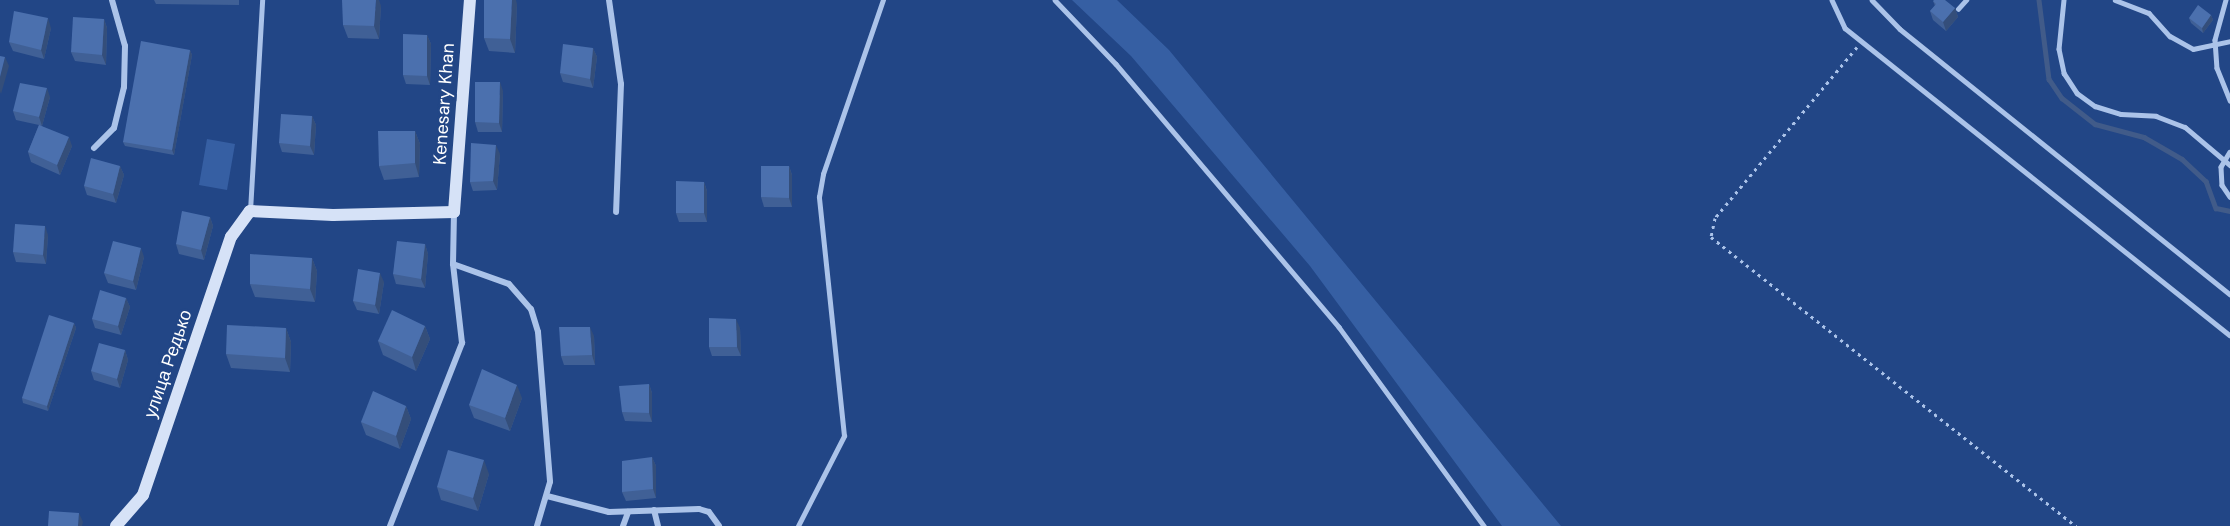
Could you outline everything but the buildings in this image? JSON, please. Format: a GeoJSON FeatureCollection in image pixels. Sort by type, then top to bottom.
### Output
{"type":"FeatureCollection","features":[{"type":"Feature","properties":{"kind":"street"},"geometry":{"type":"LineString","coordinates":[[94,148],[114,128],[124,87],[125,46],[112,0]]}},
{"type":"Feature","properties":{"kind":"street","name":"Kenesary Khan"},"geometry":{"type":"LineString","coordinates":[[454,212],[470,0]]}},
{"type":"Feature","properties":{"kind":"street"},"geometry":{"type":"LineString","coordinates":[[609,0],[621,84],[616,212]]}},
{"type":"Feature","properties":{"kind":"street"},"geometry":{"type":"LineString","coordinates":[[250,211],[333,215],[454,212],[453,264],[462,343],[390,526]]}},
{"type":"Feature","properties":{"kind":"street","name":"улица Редько"},"geometry":{"type":"LineString","coordinates":[[116,526],[143,495],[231,237],[250,211]]}},
{"type":"Feature","properties":{"kind":"street"},"geometry":{"type":"LineString","coordinates":[[453,264],[509,284],[531,309],[538,332],[550,482],[537,526]]}},
{"type":"Feature","properties":{"kind":"street"},"geometry":{"type":"LineString","coordinates":[[547,496],[609,512],[699,509],[709,512],[719,526]]}},
{"type":"Feature","properties":{"kind":"street"},"geometry":{"type":"LineString","coordinates":[[654,510],[658,526]]}},
{"type":"Feature","properties":{"kind":"street"},"geometry":{"type":"LineString","coordinates":[[623,526],[628,512]]}},
{"type":"Feature","properties":{"kind":"lane"},"geometry":{"type":"LineString","coordinates":[[250,211],[262,0]]}},
{"type":"Feature","properties":{"kind":"lane"},"geometry":{"type":"LineString","coordinates":[[798,526],[844,436],[819,197],[823,174],[883,0]]}},
{"type":"Feature","properties":{"kind":"lane"},"geometry":{"type":"LineString","coordinates":[[1055,0],[1116,64],[1339,327],[1484,526]]}},
{"type":"Feature","properties":{"kind":"lane"},"geometry":{"type":"LineString","coordinates":[[1832,0],[1845,28],[2230,335]]}},
{"type":"Feature","properties":{"kind":"lane"},"geometry":{"type":"LineString","coordinates":[[1872,0],[1900,29],[2230,294]]}},
{"type":"Feature","properties":{"kind":"lane"},"geometry":{"type":"LineString","coordinates":[[1958,9],[1966,0]]}},
{"type":"Feature","properties":{"kind":"lane"},"geometry":{"type":"LineString","coordinates":[[2064,0],[2059,49],[2064,73],[2077,93],[2095,106],[2112,112],[2156,116],[2185,126],[2230,165]]}},
{"type":"Feature","properties":{"kind":"lane"},"geometry":{"type":"LineString","coordinates":[[2115,0],[2149,13],[2181,44],[2193,49],[2230,41]]}},
{"type":"Feature","properties":{"kind":"lane"},"geometry":{"type":"LineString","coordinates":[[2226,0],[2218,22],[2216,44],[2217,68],[2230,100]]}},
{"type":"Feature","properties":{"kind":"lane"},"geometry":{"type":"LineString","coordinates":[[2230,152],[2225,161],[2222,185],[2230,197]]}},
{"type":"Feature","properties":{"kind":"path"},"geometry":{"type":"LineString","coordinates":[[1862,41],[1715,218],[1711,237],[2076,526]]}},
{"type":"Feature","properties":{"kind":"shaded area"},"geometry":{"type":"Polygon","coordinates":[[[1072,0],[1117,0],[1169,50],[1561,526],[1502,526],[1310,266],[1131,56],[1072,0]]]}},
{"type":"Feature","properties":{"kind":"shaded area"},"geometry":{"type":"Polygon","coordinates":[[[207,139],[235,144],[227,190],[199,185],[207,139]]]}},
{"type":"Feature","properties":{"kind":"waterway"},"geometry":{"type":"LineString","coordinates":[[2039,0],[2049,79],[2062,98],[2095,124],[2144,137],[2182,159],[2206,181],[2216,208],[2230,211]]}}]}
